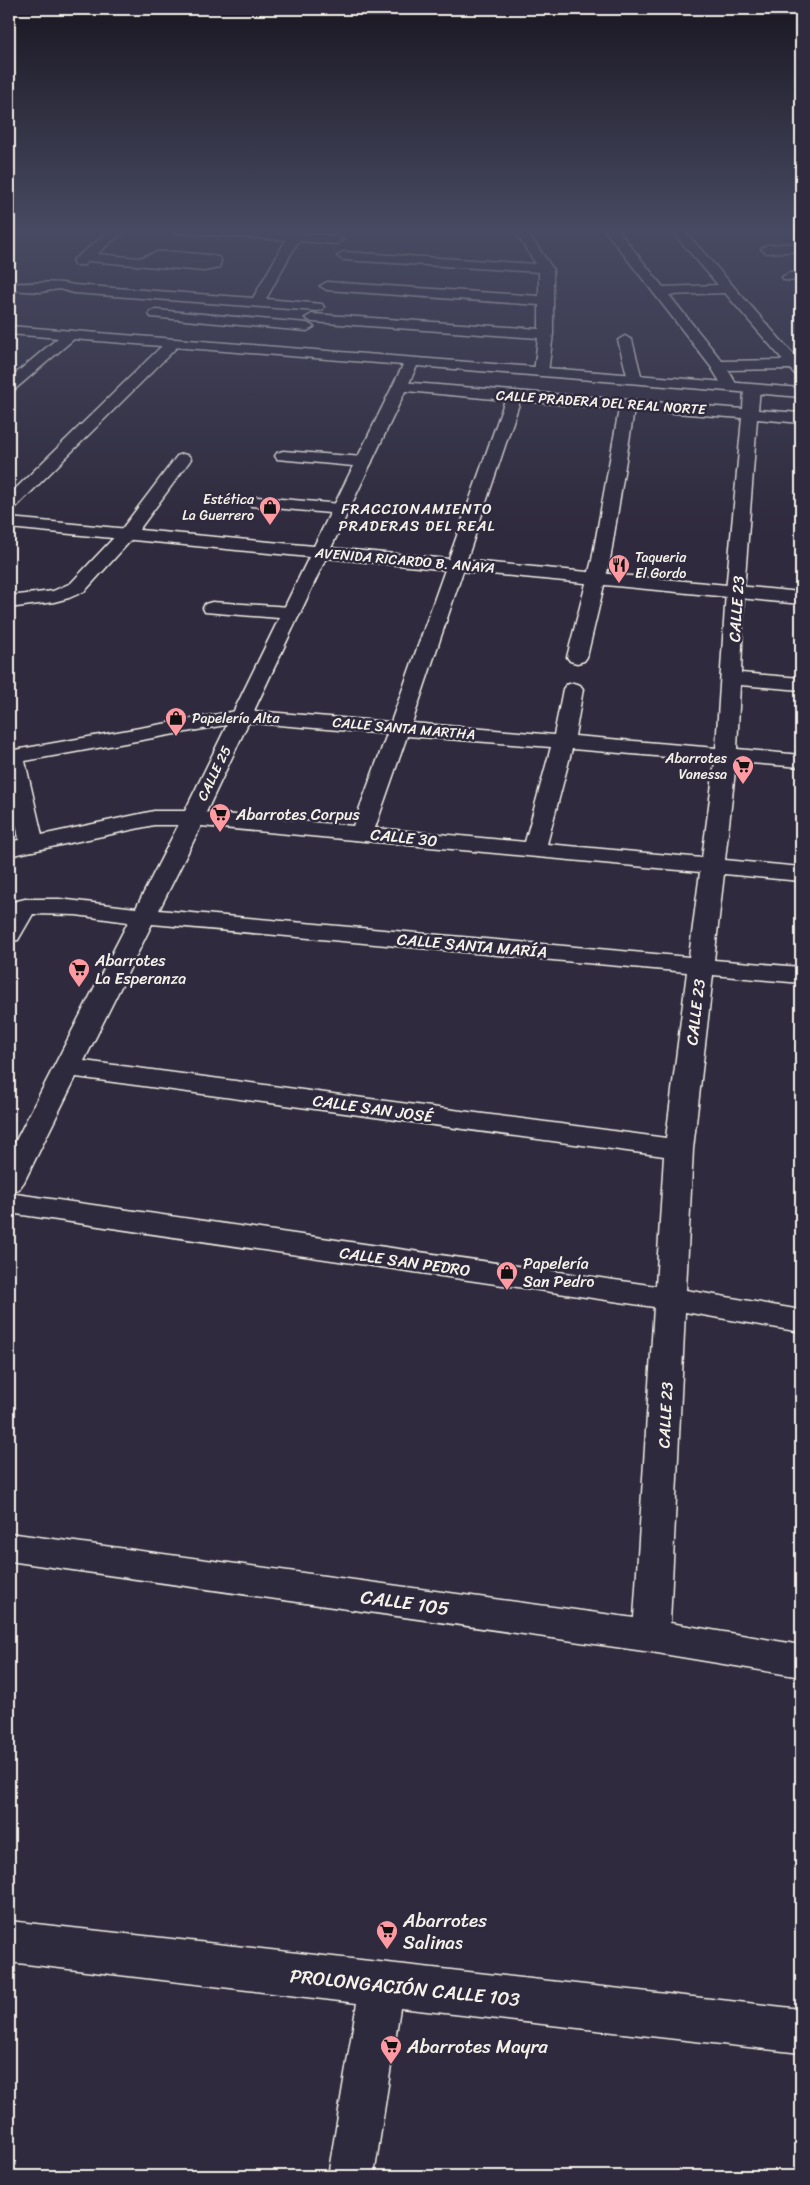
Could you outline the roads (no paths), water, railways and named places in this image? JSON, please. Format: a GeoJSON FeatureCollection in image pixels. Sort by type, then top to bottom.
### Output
{"type":"FeatureCollection","features":[{"type":"Feature","properties":{"kind":"street"},"geometry":{"type":"LineString","coordinates":[[24,331],[801,392]]}},
{"type":"Feature","properties":{"kind":"street"},"geometry":{"type":"LineString","coordinates":[[294,352],[305,331]]}},
{"type":"Feature","properties":{"kind":"street"},"geometry":{"type":"LineString","coordinates":[[504,331],[546,334]]}},
{"type":"Feature","properties":{"kind":"street"},"geometry":{"type":"LineString","coordinates":[[541,372],[546,331]]}},
{"type":"Feature","properties":{"kind":"street"},"geometry":{"type":"LineString","coordinates":[[691,331],[718,366],[730,387]]}},
{"type":"Feature","properties":{"kind":"street"},"geometry":{"type":"LineString","coordinates":[[765,331],[798,368]]}},
{"type":"Feature","properties":{"kind":"street"},"geometry":{"type":"LineString","coordinates":[[9,388],[70,334]]}},
{"type":"Feature","properties":{"kind":"street"},"geometry":{"type":"LineString","coordinates":[[625,340],[635,379]]}},
{"type":"Feature","properties":{"kind":"street"},"geometry":{"type":"LineString","coordinates":[[9,505],[172,343]]}},
{"type":"Feature","properties":{"kind":"street","name":"CALLE 25"},"geometry":{"type":"LineString","coordinates":[[9,1182],[193,818],[412,361]]}},
{"type":"Feature","properties":{"kind":"street"},"geometry":{"type":"LineString","coordinates":[[718,366],[798,368]]}},
{"type":"Feature","properties":{"kind":"street","name":"CALLE PRADERA DEL REAL NORTE"},"geometry":{"type":"LineString","coordinates":[[400,387],[801,418]]}},
{"type":"Feature","properties":{"kind":"street","name":"CALLE 23"},"geometry":{"type":"LineString","coordinates":[[651,1636],[672,1299],[679,1149],[726,756],[737,578],[752,388]]}},
{"type":"Feature","properties":{"kind":"street"},"geometry":{"type":"LineString","coordinates":[[362,833],[465,554],[514,395]]}},
{"type":"Feature","properties":{"kind":"street"},"geometry":{"type":"LineString","coordinates":[[577,657],[599,569],[627,404]]}},
{"type":"Feature","properties":{"kind":"street"},"geometry":{"type":"LineString","coordinates":[[283,456],[364,462]]}},
{"type":"Feature","properties":{"kind":"street"},"geometry":{"type":"LineString","coordinates":[[9,602],[70,592],[78,587],[126,534],[184,458]]}},
{"type":"Feature","properties":{"kind":"street"},"geometry":{"type":"LineString","coordinates":[[257,502],[341,509]]}},
{"type":"Feature","properties":{"kind":"street"},"geometry":{"type":"LineString","coordinates":[[9,505],[27,508]]}},
{"type":"Feature","properties":{"kind":"street"},"geometry":{"type":"LineString","coordinates":[[121,516],[158,520]]}},
{"type":"Feature","properties":{"kind":"street","name":"AVENIDA RICARDO B. ANAYA"},"geometry":{"type":"LineString","coordinates":[[9,522],[126,534],[325,544],[465,554],[599,569],[737,578],[801,598]]}},
{"type":"Feature","properties":{"kind":"street","name":"AVENIDA RICARDO B. ANAYA"},"geometry":{"type":"LineString","coordinates":[[310,534],[325,544]]}},
{"type":"Feature","properties":{"kind":"street","name":"AVENIDA RICARDO B. ANAYA"},"geometry":{"type":"LineString","coordinates":[[325,544],[348,537]]}},
{"type":"Feature","properties":{"kind":"street","name":"AVENIDA RICARDO B. ANAYA"},"geometry":{"type":"LineString","coordinates":[[442,546],[465,554]]}},
{"type":"Feature","properties":{"kind":"street","name":"AVENIDA RICARDO B. ANAYA"},"geometry":{"type":"LineString","coordinates":[[583,559],[599,569],[621,562]]}},
{"type":"Feature","properties":{"kind":"street"},"geometry":{"type":"LineString","coordinates":[[212,608],[291,613]]}},
{"type":"Feature","properties":{"kind":"street"},"geometry":{"type":"LineString","coordinates":[[732,678],[801,684]]}},
{"type":"Feature","properties":{"kind":"street"},"geometry":{"type":"LineString","coordinates":[[534,850],[563,742],[573,688]]}},
{"type":"Feature","properties":{"kind":"street","name":"CALLE SANTA MARTHA"},"geometry":{"type":"LineString","coordinates":[[11,756],[242,716],[801,761]]}},
{"type":"Feature","properties":{"kind":"street"},"geometry":{"type":"LineString","coordinates":[[11,756],[32,844]]}},
{"type":"Feature","properties":{"kind":"street","name":"CALLE 30"},"geometry":{"type":"LineString","coordinates":[[9,849],[154,818],[193,818],[801,874]]}},
{"type":"Feature","properties":{"kind":"street","name":"CALLE SANTA MARÍA"},"geometry":{"type":"LineString","coordinates":[[17,908],[48,906],[801,975]]}},
{"type":"Feature","properties":{"kind":"street"},"geometry":{"type":"LineString","coordinates":[[9,935],[17,908]]}},
{"type":"Feature","properties":{"kind":"street","name":"CALLE SAN JOSÉ"},"geometry":{"type":"LineString","coordinates":[[67,1067],[679,1149]]}},
{"type":"Feature","properties":{"kind":"street","name":"CALLE SAN PEDRO"},"geometry":{"type":"LineString","coordinates":[[9,1203],[672,1299],[801,1322]]}},
{"type":"Feature","properties":{"kind":"street","name":"CALLE 105"},"geometry":{"type":"LineString","coordinates":[[9,1547],[651,1636],[801,1661]]}},
{"type":"Feature","properties":{"kind":"street","name":"PROLONGACIÓN CALLE 103"},"geometry":{"type":"LineString","coordinates":[[9,1941],[382,1986],[801,2031]]}},
{"type":"Feature","properties":{"kind":"street"},"geometry":{"type":"LineString","coordinates":[[351,2176],[382,1986]]}},
{"type":"Feature","properties":{"kind":"place","name":"Estética La Guerrero"},"geometry":{"type":"Point","coordinates":[270,526]}},
{"type":"Feature","properties":{"kind":"place","name":"Taqueria El Gordo"},"geometry":{"type":"Point","coordinates":[619,584]}},
{"type":"Feature","properties":{"kind":"place","name":"Papelería Alta"},"geometry":{"type":"Point","coordinates":[176,737]}},
{"type":"Feature","properties":{"kind":"place","name":"Abarrotes Vanessa"},"geometry":{"type":"Point","coordinates":[743,785]}},
{"type":"Feature","properties":{"kind":"place","name":"Abarrotes Corpus"},"geometry":{"type":"Point","coordinates":[220,833]}},
{"type":"Feature","properties":{"kind":"place","name":"Abarrotes La Esperanza"},"geometry":{"type":"Point","coordinates":[79,988]}},
{"type":"Feature","properties":{"kind":"place","name":"Papelería San Pedro"},"geometry":{"type":"Point","coordinates":[507,1291]}},
{"type":"Feature","properties":{"kind":"place","name":"Abarrotes Salinas"},"geometry":{"type":"Point","coordinates":[387,1950]}},
{"type":"Feature","properties":{"kind":"place","name":"Abarrotes Mayra"},"geometry":{"type":"Point","coordinates":[391,2065]}},
{"type":"Feature","properties":{"kind":"district","name":"FRACCIONAMIENTO PRADERAS DEL REAL"},"geometry":{"type":"Point","coordinates":[417,518]}}]}
